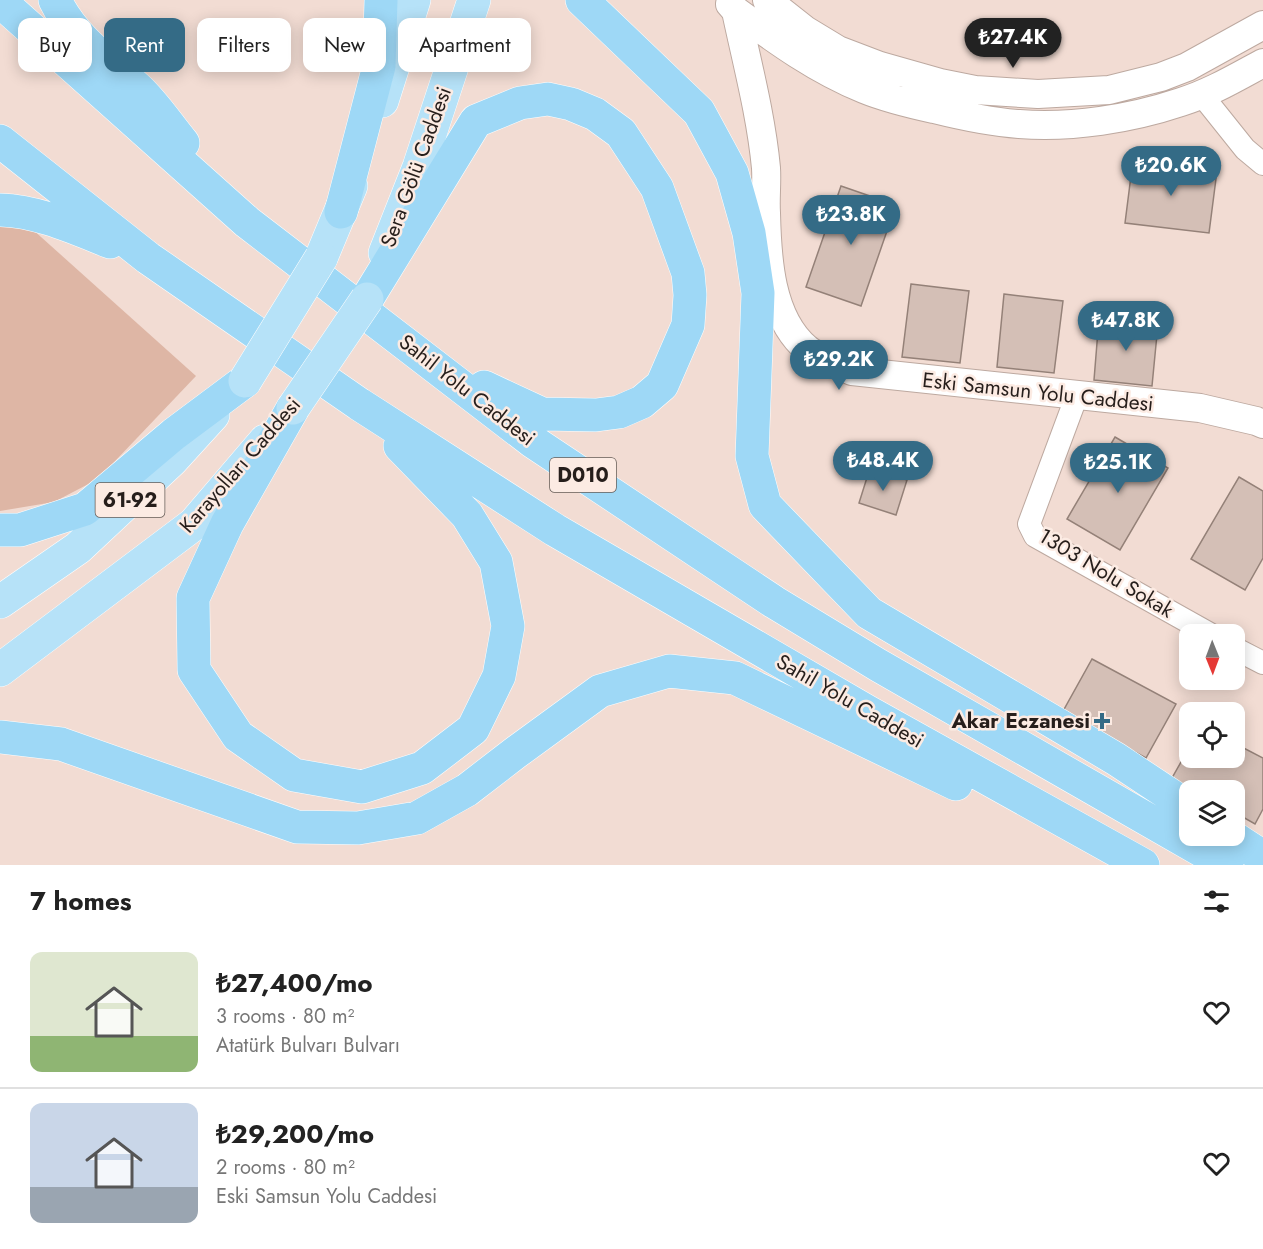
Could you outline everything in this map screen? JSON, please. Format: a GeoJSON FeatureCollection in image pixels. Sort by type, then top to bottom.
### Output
{"type":"FeatureCollection","features":[{"type":"Feature","properties":{"kind":"highway"},"geometry":{"type":"LineString","coordinates":[[56,0],[63,16],[92,50],[138,88],[247,222]]}},
{"type":"Feature","properties":{"kind":"highway"},"geometry":{"type":"LineString","coordinates":[[341,212],[379,66],[381,0]]}},
{"type":"Feature","properties":{"kind":"highway"},"geometry":{"type":"LineString","coordinates":[[582,0],[699,112],[732,173],[750,233],[758,293],[752,456],[765,505],[869,612],[1116,759],[1179,801]]}},
{"type":"Feature","properties":{"kind":"highway","name":"Sahil Yolu Caddesi"},"geometry":{"type":"LineString","coordinates":[[0,1],[247,222],[532,441],[774,602],[898,677],[1227,865]]}},
{"type":"Feature","properties":{"kind":"highway"},"geometry":{"type":"LineString","coordinates":[[367,299],[476,121],[520,103],[548,99],[571,104],[595,114],[621,133],[657,189],[688,273],[690,295],[688,325],[662,385],[642,402],[619,412],[596,415],[542,414],[433,364]]}},
{"type":"Feature","properties":{"kind":"highway","name":"Sahil Yolu Caddesi"},"geometry":{"type":"LineString","coordinates":[[0,141],[148,258],[359,404],[555,530],[868,712],[1143,865]]}},
{"type":"Feature","properties":{"kind":"highway"},"geometry":{"type":"LineString","coordinates":[[0,210],[17,210],[64,223],[148,258]]}},
{"type":"Feature","properties":{"kind":"highway"},"geometry":{"type":"LineString","coordinates":[[0,530],[20,530],[85,509],[174,434],[245,381]]}},
{"type":"Feature","properties":{"kind":"highway"},"geometry":{"type":"LineString","coordinates":[[293,408],[226,524],[193,598],[195,670],[238,736],[285,769],[294,775],[362,787],[422,768],[472,729],[499,676],[508,626],[496,562],[467,515],[359,404]]}},
{"type":"Feature","properties":{"kind":"highway"},"geometry":{"type":"LineString","coordinates":[[0,737],[61,744],[297,827],[358,828],[417,818],[467,790],[600,691],[669,671],[735,678],[1123,865]]}},
{"type":"Feature","properties":{"kind":"highway"},"geometry":{"type":"LineString","coordinates":[[1245,845],[1263,857]]}},
{"type":"Feature","properties":{"kind":"main road","name":"61-92"},"geometry":{"type":"LineString","coordinates":[[0,602],[78,548],[172,460],[245,381],[321,258],[341,212],[382,102],[414,0]]}},
{"type":"Feature","properties":{"kind":"main road","name":"Sera Gölü Caddesi"},"geometry":{"type":"LineString","coordinates":[[367,299],[419,167],[474,0]]}},
{"type":"Feature","properties":{"kind":"main road","name":"Karayolları Caddesi"},"geometry":{"type":"LineString","coordinates":[[0,670],[194,524],[293,408],[367,299]]}},
{"type":"Feature","properties":{"kind":"street"},"geometry":{"type":"LineString","coordinates":[[767,0],[805,30],[838,50],[880,66],[975,90],[1038,94],[1109,90],[1161,77],[1187,66],[1263,25]]}},
{"type":"Feature","properties":{"kind":"street"},"geometry":{"type":"LineString","coordinates":[[731,6],[784,47],[865,90],[918,106],[976,119],[1020,124],[1061,124],[1125,116],[1182,102],[1263,63]]}},
{"type":"Feature","properties":{"kind":"street","name":"Eski Samsun Yolu Caddesi"},"geometry":{"type":"LineString","coordinates":[[731,6],[761,132],[766,169],[766,214],[770,266],[779,310],[789,329],[807,349],[830,363],[852,371],[1200,408],[1263,424]]}},
{"type":"Feature","properties":{"kind":"street"},"geometry":{"type":"LineString","coordinates":[[1201,94],[1245,149],[1263,164]]}},
{"type":"Feature","properties":{"kind":"street","name":"1303 Nolu Sokak"},"geometry":{"type":"LineString","coordinates":[[1077,395],[1029,525],[1035,536],[1192,624]]}},
{"type":"Feature","properties":{"kind":"street"},"geometry":{"type":"LineString","coordinates":[[1245,654],[1263,663]]}},
{"type":"Feature","properties":{"kind":"shaded area"},"geometry":{"type":"Polygon","coordinates":[[[0,226],[31,228],[196,376],[98,479],[54,502],[0,511],[0,226]]]}},
{"type":"Feature","properties":{"kind":"building"},"geometry":{"type":"Polygon","coordinates":[[[1133,160],[1217,171],[1209,233],[1125,223],[1133,160]]]}},
{"type":"Feature","properties":{"kind":"building"},"geometry":{"type":"Polygon","coordinates":[[[841,186],[896,205],[861,306],[806,287],[841,186]]]}},
{"type":"Feature","properties":{"kind":"building"},"geometry":{"type":"Polygon","coordinates":[[[911,284],[969,291],[960,363],[902,357],[911,284]]]}},
{"type":"Feature","properties":{"kind":"building"},"geometry":{"type":"Polygon","coordinates":[[[1004,294],[1063,301],[1054,373],[997,367],[1004,294]]]}},
{"type":"Feature","properties":{"kind":"building"},"geometry":{"type":"Polygon","coordinates":[[[1099,318],[1158,324],[1152,386],[1094,380],[1099,318]]]}},
{"type":"Feature","properties":{"kind":"building"},"geometry":{"type":"Polygon","coordinates":[[[1115,437],[1168,468],[1120,550],[1067,519],[1115,437]]]}},
{"type":"Feature","properties":{"kind":"building"},"geometry":{"type":"Polygon","coordinates":[[[870,468],[907,480],[896,515],[859,503],[870,468]]]}},
{"type":"Feature","properties":{"kind":"building"},"geometry":{"type":"Polygon","coordinates":[[[1239,477],[1263,491],[1263,558],[1245,590],[1191,559],[1239,477]]]}},
{"type":"Feature","properties":{"kind":"building"},"geometry":{"type":"Polygon","coordinates":[[[1092,659],[1176,704],[1146,758],[1062,713],[1092,659]]]}},
{"type":"Feature","properties":{"kind":"building"},"geometry":{"type":"Polygon","coordinates":[[[1245,749],[1263,758],[1263,809],[1255,824],[1245,818],[1245,780],[1179,780],[1179,782],[1172,778],[1179,766],[1179,768],[1245,768],[1245,749]]]}},
{"type":"Feature","properties":{"kind":"place","name":"Akar Eczanesi"},"geometry":{"type":"Point","coordinates":[1102,721]}}]}
